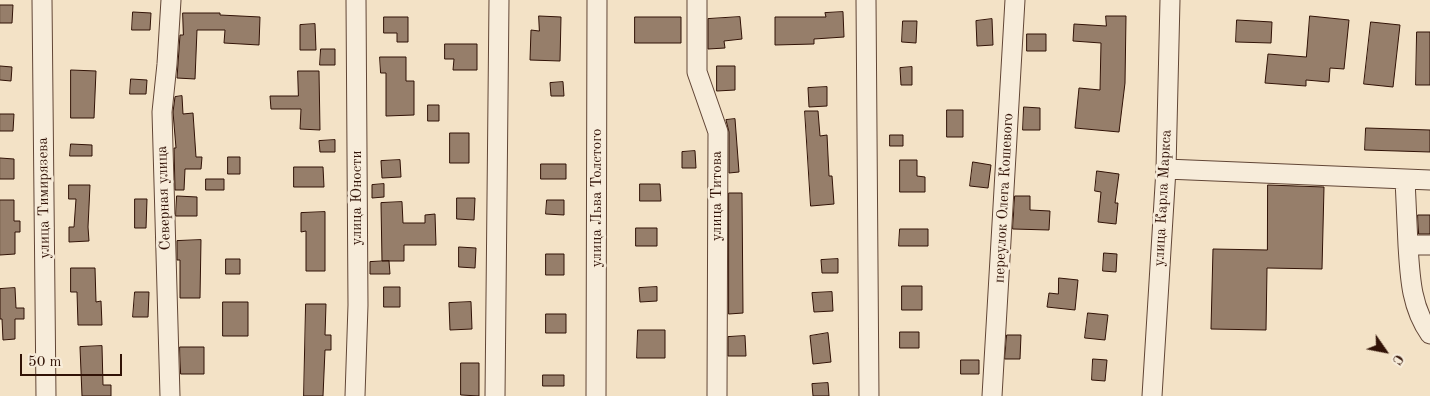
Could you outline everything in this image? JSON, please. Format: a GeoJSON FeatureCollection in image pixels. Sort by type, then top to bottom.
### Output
{"type":"FeatureCollection","features":[{"type":"Feature","properties":{"kind":"street","name":"улица Тимирязева"},"geometry":{"type":"LineString","coordinates":[[42,0],[46,396]]}},
{"type":"Feature","properties":{"kind":"street","name":"Северная улица"},"geometry":{"type":"LineString","coordinates":[[170,396],[162,112],[171,0]]}},
{"type":"Feature","properties":{"kind":"street","name":"улица Юности"},"geometry":{"type":"LineString","coordinates":[[355,396],[358,305],[356,0]]}},
{"type":"Feature","properties":{"kind":"street"},"geometry":{"type":"LineString","coordinates":[[495,396],[498,0]]}},
{"type":"Feature","properties":{"kind":"street","name":"улица Льва Толстого"},"geometry":{"type":"LineString","coordinates":[[596,396],[597,0]]}},
{"type":"Feature","properties":{"kind":"street","name":"улица Титова"},"geometry":{"type":"LineString","coordinates":[[697,0],[697,72],[718,132],[717,396]]}},
{"type":"Feature","properties":{"kind":"street"},"geometry":{"type":"LineString","coordinates":[[866,0],[870,396]]}},
{"type":"Feature","properties":{"kind":"street","name":"переулок Олега Кошевого"},"geometry":{"type":"LineString","coordinates":[[992,396],[1015,0]]}},
{"type":"Feature","properties":{"kind":"street","name":"улица Карла Маркса"},"geometry":{"type":"LineString","coordinates":[[1152,396],[1166,169],[1170,0]]}},
{"type":"Feature","properties":{"kind":"street"},"geometry":{"type":"LineString","coordinates":[[1166,169],[1430,180]]}},
{"type":"Feature","properties":{"kind":"street"},"geometry":{"type":"LineString","coordinates":[[1405,179],[1408,265],[1420,320],[1430,334]]}},
{"type":"Feature","properties":{"kind":"street"},"geometry":{"type":"LineString","coordinates":[[1408,245],[1430,245]]}},
{"type":"Feature","properties":{"kind":"building"},"geometry":{"type":"Polygon","coordinates":[[[0,5],[13,5],[12,23],[0,23],[0,5]]]}},
{"type":"Feature","properties":{"kind":"building"},"geometry":{"type":"Polygon","coordinates":[[[133,12],[151,13],[150,30],[132,30],[133,12]]]}},
{"type":"Feature","properties":{"kind":"building"},"geometry":{"type":"Polygon","coordinates":[[[843,12],[844,37],[814,39],[814,44],[775,45],[775,17],[826,17],[825,13],[843,12]]]}},
{"type":"Feature","properties":{"kind":"building"},"geometry":{"type":"Polygon","coordinates":[[[183,13],[220,13],[220,15],[260,17],[259,45],[224,43],[225,30],[197,30],[195,79],[177,78],[180,35],[183,35],[183,13]]]}},
{"type":"Feature","properties":{"kind":"building"},"geometry":{"type":"Polygon","coordinates":[[[539,16],[561,17],[560,61],[530,60],[531,30],[539,31],[539,16]]]}},
{"type":"Feature","properties":{"kind":"building"},"geometry":{"type":"Polygon","coordinates":[[[1106,16],[1126,16],[1125,83],[1119,132],[1075,128],[1079,88],[1100,90],[1101,43],[1073,41],[1074,24],[1106,26],[1106,16]]]}},
{"type":"Feature","properties":{"kind":"building"},"geometry":{"type":"Polygon","coordinates":[[[1310,16],[1349,20],[1344,69],[1330,68],[1329,82],[1306,80],[1306,86],[1265,83],[1268,54],[1306,57],[1310,16]]]}},
{"type":"Feature","properties":{"kind":"building"},"geometry":{"type":"Polygon","coordinates":[[[384,17],[408,17],[408,42],[397,42],[397,33],[384,33],[384,17]]]}},
{"type":"Feature","properties":{"kind":"building"},"geometry":{"type":"Polygon","coordinates":[[[635,17],[681,17],[681,43],[635,43],[635,17]]]}},
{"type":"Feature","properties":{"kind":"building"},"geometry":{"type":"Polygon","coordinates":[[[740,17],[742,39],[724,41],[725,48],[708,49],[708,19],[740,17]]]}},
{"type":"Feature","properties":{"kind":"building"},"geometry":{"type":"Polygon","coordinates":[[[992,19],[993,45],[977,46],[976,21],[992,19]]]}},
{"type":"Feature","properties":{"kind":"building"},"geometry":{"type":"Polygon","coordinates":[[[1237,20],[1272,22],[1271,43],[1236,42],[1237,20]]]}},
{"type":"Feature","properties":{"kind":"building"},"geometry":{"type":"Polygon","coordinates":[[[903,21],[917,21],[916,43],[902,42],[903,21]]]}},
{"type":"Feature","properties":{"kind":"building"},"geometry":{"type":"Polygon","coordinates":[[[1371,22],[1400,25],[1393,87],[1364,84],[1371,22]]]}},
{"type":"Feature","properties":{"kind":"building"},"geometry":{"type":"Polygon","coordinates":[[[315,24],[316,50],[300,50],[300,25],[315,24]]]}},
{"type":"Feature","properties":{"kind":"building"},"geometry":{"type":"Polygon","coordinates":[[[1417,32],[1430,32],[1430,85],[1416,85],[1417,32]]]}},
{"type":"Feature","properties":{"kind":"building"},"geometry":{"type":"Polygon","coordinates":[[[1027,34],[1046,34],[1046,51],[1027,51],[1027,34]]]}},
{"type":"Feature","properties":{"kind":"building"},"geometry":{"type":"Polygon","coordinates":[[[445,44],[477,44],[477,70],[453,70],[454,59],[445,59],[445,44]]]}},
{"type":"Feature","properties":{"kind":"building"},"geometry":{"type":"Polygon","coordinates":[[[321,49],[335,49],[335,65],[320,65],[321,49]]]}},
{"type":"Feature","properties":{"kind":"building"},"geometry":{"type":"Polygon","coordinates":[[[380,57],[406,57],[406,81],[414,81],[414,115],[386,116],[386,73],[381,73],[380,57]]]}},
{"type":"Feature","properties":{"kind":"building"},"geometry":{"type":"Polygon","coordinates":[[[0,66],[12,67],[11,81],[0,80],[0,66]]]}},
{"type":"Feature","properties":{"kind":"building"},"geometry":{"type":"Polygon","coordinates":[[[717,66],[735,66],[735,90],[717,91],[717,66]]]}},
{"type":"Feature","properties":{"kind":"building"},"geometry":{"type":"Polygon","coordinates":[[[912,67],[912,85],[901,85],[900,68],[912,67]]]}},
{"type":"Feature","properties":{"kind":"building"},"geometry":{"type":"Polygon","coordinates":[[[71,70],[96,71],[94,118],[71,118],[71,70]]]}},
{"type":"Feature","properties":{"kind":"building"},"geometry":{"type":"Polygon","coordinates":[[[298,71],[319,71],[320,130],[300,129],[301,109],[271,109],[270,96],[298,96],[298,71]]]}},
{"type":"Feature","properties":{"kind":"building"},"geometry":{"type":"Polygon","coordinates":[[[131,79],[147,80],[146,94],[130,94],[131,79]]]}},
{"type":"Feature","properties":{"kind":"building"},"geometry":{"type":"Polygon","coordinates":[[[563,82],[564,96],[551,96],[550,83],[563,82]]]}},
{"type":"Feature","properties":{"kind":"building"},"geometry":{"type":"Polygon","coordinates":[[[827,87],[827,106],[809,107],[808,88],[827,87]]]}},
{"type":"Feature","properties":{"kind":"building"},"geometry":{"type":"Polygon","coordinates":[[[182,96],[183,114],[193,113],[196,157],[202,157],[201,169],[185,169],[184,190],[175,190],[174,148],[176,148],[173,112],[175,97],[182,96]]]}},
{"type":"Feature","properties":{"kind":"building"},"geometry":{"type":"Polygon","coordinates":[[[428,105],[439,105],[439,121],[428,121],[428,105]]]}},
{"type":"Feature","properties":{"kind":"building"},"geometry":{"type":"Polygon","coordinates":[[[1024,107],[1040,108],[1040,130],[1023,130],[1024,107]]]}},
{"type":"Feature","properties":{"kind":"building"},"geometry":{"type":"Polygon","coordinates":[[[947,110],[963,110],[963,137],[947,137],[947,110]]]}},
{"type":"Feature","properties":{"kind":"building"},"geometry":{"type":"Polygon","coordinates":[[[805,111],[818,111],[820,136],[827,135],[829,176],[832,176],[834,204],[811,206],[805,111]]]}},
{"type":"Feature","properties":{"kind":"building"},"geometry":{"type":"Polygon","coordinates":[[[0,114],[14,114],[13,131],[0,131],[0,114]]]}},
{"type":"Feature","properties":{"kind":"building"},"geometry":{"type":"Polygon","coordinates":[[[735,119],[739,172],[729,173],[729,132],[726,120],[735,119]]]}},
{"type":"Feature","properties":{"kind":"building"},"geometry":{"type":"Polygon","coordinates":[[[1366,128],[1430,130],[1430,152],[1365,150],[1366,128]]]}},
{"type":"Feature","properties":{"kind":"building"},"geometry":{"type":"Polygon","coordinates":[[[450,133],[469,133],[469,163],[450,163],[450,133]]]}},
{"type":"Feature","properties":{"kind":"building"},"geometry":{"type":"Polygon","coordinates":[[[890,135],[903,135],[903,146],[890,146],[890,135]]]}},
{"type":"Feature","properties":{"kind":"building"},"geometry":{"type":"Polygon","coordinates":[[[335,140],[335,152],[320,152],[319,141],[335,140]]]}},
{"type":"Feature","properties":{"kind":"building"},"geometry":{"type":"Polygon","coordinates":[[[71,144],[92,145],[92,156],[70,156],[71,144]]]}},
{"type":"Feature","properties":{"kind":"building"},"geometry":{"type":"Polygon","coordinates":[[[695,151],[696,168],[682,168],[682,152],[695,151]]]}},
{"type":"Feature","properties":{"kind":"building"},"geometry":{"type":"Polygon","coordinates":[[[228,157],[240,157],[240,174],[228,174],[228,157]]]}},
{"type":"Feature","properties":{"kind":"building"},"geometry":{"type":"Polygon","coordinates":[[[0,158],[14,159],[14,179],[0,179],[0,158]]]}},
{"type":"Feature","properties":{"kind":"building"},"geometry":{"type":"Polygon","coordinates":[[[400,160],[401,177],[382,178],[381,161],[400,160]]]}},
{"type":"Feature","properties":{"kind":"building"},"geometry":{"type":"Polygon","coordinates":[[[900,160],[917,160],[917,176],[925,177],[925,192],[900,192],[900,160]]]}},
{"type":"Feature","properties":{"kind":"building"},"geometry":{"type":"Polygon","coordinates":[[[973,162],[991,165],[988,188],[970,186],[973,162]]]}},
{"type":"Feature","properties":{"kind":"building"},"geometry":{"type":"Polygon","coordinates":[[[541,164],[566,164],[566,179],[541,179],[541,164]]]}},
{"type":"Feature","properties":{"kind":"building"},"geometry":{"type":"Polygon","coordinates":[[[294,167],[323,167],[324,187],[294,187],[294,167]]]}},
{"type":"Feature","properties":{"kind":"building"},"geometry":{"type":"Polygon","coordinates":[[[1097,171],[1119,174],[1115,203],[1118,203],[1116,224],[1098,222],[1101,192],[1095,191],[1097,171]]]}},
{"type":"Feature","properties":{"kind":"building"},"geometry":{"type":"Polygon","coordinates":[[[206,179],[224,179],[224,190],[206,190],[206,179]]]}},
{"type":"Feature","properties":{"kind":"building"},"geometry":{"type":"Polygon","coordinates":[[[384,184],[384,197],[372,198],[372,185],[384,184]]]}},
{"type":"Feature","properties":{"kind":"building"},"geometry":{"type":"Polygon","coordinates":[[[640,184],[660,184],[661,201],[640,201],[640,184]]]}},
{"type":"Feature","properties":{"kind":"building"},"geometry":{"type":"Polygon","coordinates":[[[69,185],[90,185],[89,241],[69,242],[69,227],[74,227],[76,199],[69,199],[69,185]]]}},
{"type":"Feature","properties":{"kind":"building"},"geometry":{"type":"Polygon","coordinates":[[[1268,185],[1324,187],[1322,269],[1267,268],[1266,330],[1211,329],[1213,249],[1267,250],[1268,185]]]}},
{"type":"Feature","properties":{"kind":"building"},"geometry":{"type":"Polygon","coordinates":[[[729,193],[742,193],[743,313],[729,314],[729,193]]]}},
{"type":"Feature","properties":{"kind":"building"},"geometry":{"type":"Polygon","coordinates":[[[177,196],[197,197],[197,216],[176,216],[177,196]]]}},
{"type":"Feature","properties":{"kind":"building"},"geometry":{"type":"Polygon","coordinates":[[[1015,196],[1030,196],[1030,210],[1050,211],[1049,230],[1013,229],[1015,196]]]}},
{"type":"Feature","properties":{"kind":"building"},"geometry":{"type":"Polygon","coordinates":[[[457,198],[475,198],[474,220],[457,219],[457,198]]]}},
{"type":"Feature","properties":{"kind":"building"},"geometry":{"type":"Polygon","coordinates":[[[135,199],[147,199],[146,228],[135,228],[135,199]]]}},
{"type":"Feature","properties":{"kind":"building"},"geometry":{"type":"Polygon","coordinates":[[[0,200],[14,200],[14,221],[20,221],[20,232],[15,232],[15,254],[0,255],[0,200]]]}},
{"type":"Feature","properties":{"kind":"building"},"geometry":{"type":"Polygon","coordinates":[[[547,200],[564,200],[564,215],[546,214],[547,200]]]}},
{"type":"Feature","properties":{"kind":"building"},"geometry":{"type":"Polygon","coordinates":[[[402,202],[403,223],[425,223],[425,215],[435,214],[436,245],[404,245],[404,261],[382,261],[381,203],[402,202]]]}},
{"type":"Feature","properties":{"kind":"building"},"geometry":{"type":"Polygon","coordinates":[[[325,212],[325,271],[306,271],[306,231],[301,232],[301,213],[325,212]]]}},
{"type":"Feature","properties":{"kind":"building"},"geometry":{"type":"Polygon","coordinates":[[[1418,215],[1430,215],[1430,234],[1419,234],[1418,215]]]}},
{"type":"Feature","properties":{"kind":"building"},"geometry":{"type":"Polygon","coordinates":[[[636,228],[657,228],[657,246],[636,246],[636,228]]]}},
{"type":"Feature","properties":{"kind":"building"},"geometry":{"type":"Polygon","coordinates":[[[900,229],[928,229],[928,246],[899,246],[900,229]]]}},
{"type":"Feature","properties":{"kind":"building"},"geometry":{"type":"Polygon","coordinates":[[[201,240],[200,298],[180,298],[180,260],[177,260],[177,241],[201,240]]]}},
{"type":"Feature","properties":{"kind":"building"},"geometry":{"type":"Polygon","coordinates":[[[459,247],[476,248],[475,268],[459,267],[459,247]]]}},
{"type":"Feature","properties":{"kind":"building"},"geometry":{"type":"Polygon","coordinates":[[[1104,253],[1117,254],[1116,272],[1103,271],[1104,253]]]}},
{"type":"Feature","properties":{"kind":"building"},"geometry":{"type":"Polygon","coordinates":[[[546,254],[564,254],[564,275],[546,275],[546,254]]]}},
{"type":"Feature","properties":{"kind":"building"},"geometry":{"type":"Polygon","coordinates":[[[226,259],[240,259],[240,274],[226,274],[226,259]]]}},
{"type":"Feature","properties":{"kind":"building"},"geometry":{"type":"Polygon","coordinates":[[[838,259],[838,273],[822,273],[821,260],[838,259]]]}},
{"type":"Feature","properties":{"kind":"building"},"geometry":{"type":"Polygon","coordinates":[[[389,261],[390,274],[370,274],[370,262],[389,261]]]}},
{"type":"Feature","properties":{"kind":"building"},"geometry":{"type":"Polygon","coordinates":[[[71,268],[95,268],[96,302],[101,301],[102,325],[78,325],[77,292],[71,292],[71,268]]]}},
{"type":"Feature","properties":{"kind":"building"},"geometry":{"type":"Polygon","coordinates":[[[1059,278],[1078,280],[1075,310],[1047,307],[1049,293],[1058,294],[1059,278]]]}},
{"type":"Feature","properties":{"kind":"building"},"geometry":{"type":"Polygon","coordinates":[[[902,286],[922,286],[922,310],[902,310],[902,286]]]}},
{"type":"Feature","properties":{"kind":"building"},"geometry":{"type":"Polygon","coordinates":[[[384,287],[400,287],[400,307],[384,307],[384,287]]]}},
{"type":"Feature","properties":{"kind":"building"},"geometry":{"type":"Polygon","coordinates":[[[657,287],[657,301],[640,302],[639,288],[657,287]]]}},
{"type":"Feature","properties":{"kind":"building"},"geometry":{"type":"Polygon","coordinates":[[[15,288],[16,308],[24,308],[24,319],[15,319],[15,339],[3,340],[2,319],[0,319],[0,289],[15,288]]]}},
{"type":"Feature","properties":{"kind":"building"},"geometry":{"type":"Polygon","coordinates":[[[135,292],[149,292],[148,317],[133,317],[135,292]]]}},
{"type":"Feature","properties":{"kind":"building"},"geometry":{"type":"Polygon","coordinates":[[[832,292],[833,311],[814,312],[812,293],[832,292]]]}},
{"type":"Feature","properties":{"kind":"building"},"geometry":{"type":"Polygon","coordinates":[[[223,302],[248,302],[248,336],[223,336],[223,302]]]}},
{"type":"Feature","properties":{"kind":"building"},"geometry":{"type":"Polygon","coordinates":[[[471,302],[472,329],[450,330],[449,303],[471,302]]]}},
{"type":"Feature","properties":{"kind":"building"},"geometry":{"type":"Polygon","coordinates":[[[306,304],[326,304],[325,335],[331,335],[331,350],[325,350],[323,396],[304,396],[306,304]]]}},
{"type":"Feature","properties":{"kind":"building"},"geometry":{"type":"Polygon","coordinates":[[[1088,313],[1108,315],[1105,340],[1085,338],[1088,313]]]}},
{"type":"Feature","properties":{"kind":"building"},"geometry":{"type":"Polygon","coordinates":[[[546,314],[566,314],[566,333],[546,333],[546,314]]]}},
{"type":"Feature","properties":{"kind":"building"},"geometry":{"type":"Polygon","coordinates":[[[638,330],[665,330],[665,358],[637,358],[638,330]]]}},
{"type":"Feature","properties":{"kind":"building"},"geometry":{"type":"Polygon","coordinates":[[[900,332],[919,332],[919,348],[900,348],[900,332]]]}},
{"type":"Feature","properties":{"kind":"building"},"geometry":{"type":"Polygon","coordinates":[[[828,333],[831,362],[813,364],[810,336],[828,333]]]}},
{"type":"Feature","properties":{"kind":"building"},"geometry":{"type":"Polygon","coordinates":[[[1007,335],[1021,335],[1020,359],[1005,359],[1007,335]]]}},
{"type":"Feature","properties":{"kind":"building"},"geometry":{"type":"Polygon","coordinates":[[[745,336],[746,356],[728,356],[728,337],[745,336]]]}},
{"type":"Feature","properties":{"kind":"building"},"geometry":{"type":"Polygon","coordinates":[[[102,346],[103,385],[111,385],[111,396],[82,396],[80,347],[102,346]]]}},
{"type":"Feature","properties":{"kind":"building"},"geometry":{"type":"Polygon","coordinates":[[[180,347],[204,347],[204,374],[181,374],[180,347]]]}},
{"type":"Feature","properties":{"kind":"building"},"geometry":{"type":"Polygon","coordinates":[[[1093,359],[1107,360],[1105,381],[1092,380],[1093,359]]]}},
{"type":"Feature","properties":{"kind":"building"},"geometry":{"type":"Polygon","coordinates":[[[961,360],[979,360],[979,374],[961,374],[961,360]]]}},
{"type":"Feature","properties":{"kind":"building"},"geometry":{"type":"Polygon","coordinates":[[[461,363],[479,363],[479,396],[461,395],[461,363]]]}},
{"type":"Feature","properties":{"kind":"building"},"geometry":{"type":"Polygon","coordinates":[[[543,375],[564,375],[564,386],[543,386],[543,375]]]}},
{"type":"Feature","properties":{"kind":"building"},"geometry":{"type":"Polygon","coordinates":[[[828,383],[829,396],[813,396],[812,384],[828,383]]]}}]}
